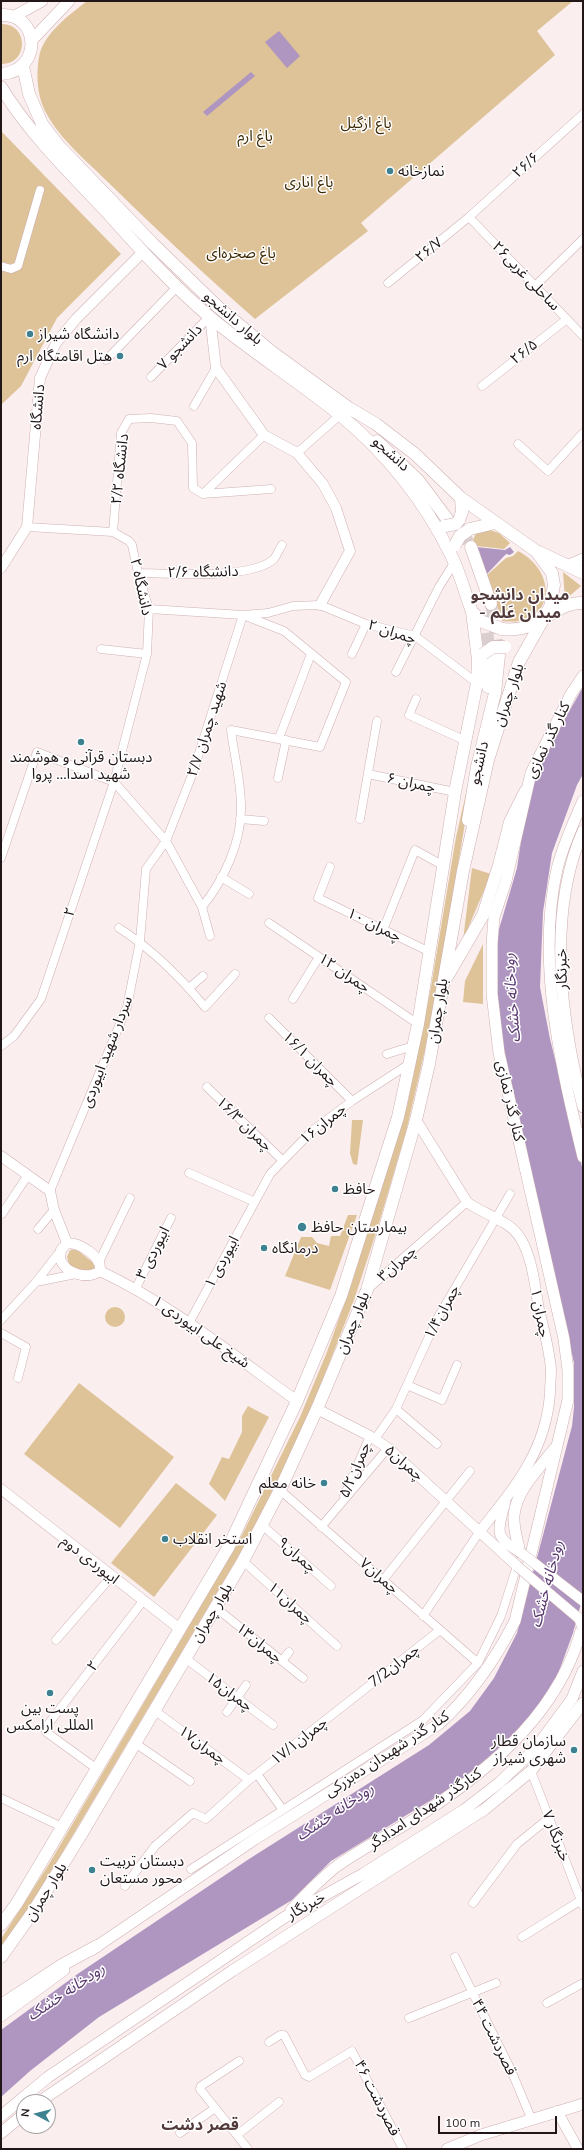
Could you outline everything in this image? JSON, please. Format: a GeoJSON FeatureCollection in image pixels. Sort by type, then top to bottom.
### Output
{"type":"FeatureCollection","features":[{"type":"Feature","properties":{"kind":"main road"},"geometry":{"type":"LineString","coordinates":[[5,13],[42,1]]}},
{"type":"Feature","properties":{"kind":"main road"},"geometry":{"type":"LineString","coordinates":[[32,40],[69,1]]}},
{"type":"Feature","properties":{"kind":"main road"},"geometry":{"type":"LineString","coordinates":[[1,74],[16,71],[23,66],[30,54],[32,40],[26,26],[5,13]]}},
{"type":"Feature","properties":{"kind":"main road","name":"بلوار دانشجو"},"geometry":{"type":"LineString","coordinates":[[23,66],[29,94],[42,124],[64,150],[153,244],[218,307],[345,412],[410,488],[433,523],[459,552]]}},
{"type":"Feature","properties":{"kind":"main road","name":"بلوار دانشجو"},"geometry":{"type":"LineString","coordinates":[[1,87],[26,124],[44,146],[144,252],[210,316],[345,412],[376,424],[414,454],[461,498],[495,523]]}},
{"type":"Feature","properties":{"kind":"main road","name":"دانشجو"},"geometry":{"type":"LineString","coordinates":[[345,412],[423,476],[452,520]]}},
{"type":"Feature","properties":{"kind":"main road"},"geometry":{"type":"LineString","coordinates":[[433,523],[452,520],[462,512],[461,498]]}},
{"type":"Feature","properties":{"kind":"main road"},"geometry":{"type":"LineString","coordinates":[[581,601],[564,607],[540,622],[524,628],[502,629],[483,622],[472,612],[459,552],[460,536],[470,529],[495,523],[536,551],[569,564],[583,572]]}},
{"type":"Feature","properties":{"kind":"main road"},"geometry":{"type":"LineString","coordinates":[[536,551],[549,568],[554,585],[550,607],[540,622]]}},
{"type":"Feature","properties":{"kind":"main road"},"geometry":{"type":"LineString","coordinates":[[459,552],[487,604]]}},
{"type":"Feature","properties":{"kind":"main road"},"geometry":{"type":"LineString","coordinates":[[569,564],[583,560]]}},
{"type":"Feature","properties":{"kind":"main road","name":"بلوار چمران"},"geometry":{"type":"LineString","coordinates":[[1,1925],[17,1903],[228,1548],[297,1400],[341,1296],[398,1117],[418,1024],[455,792],[477,682],[491,654],[472,612]]}},
{"type":"Feature","properties":{"kind":"main road","name":"بلوار چمران"},"geometry":{"type":"LineString","coordinates":[[1,1957],[33,1912],[243,1561],[280,1490],[317,1409],[367,1290],[416,1120],[434,1042],[442,985],[463,871],[488,760],[519,662],[540,622]]}},
{"type":"Feature","properties":{"kind":"main road"},"geometry":{"type":"LineString","coordinates":[[491,654],[515,654],[519,662]]}},
{"type":"Feature","properties":{"kind":"main road","name":"دانشجو"},"geometry":{"type":"LineString","coordinates":[[444,866],[458,820],[484,714],[491,654]]}},
{"type":"Feature","properties":{"kind":"main road","name":"دانشجو"},"geometry":{"type":"LineString","coordinates":[[463,871],[469,816],[477,767],[495,693],[491,654]]}},
{"type":"Feature","properties":{"kind":"main road","name":"کنار گذر نمازی"},"geometry":{"type":"LineString","coordinates":[[558,1443],[568,1400],[568,1370],[564,1339],[500,1053],[492,994],[494,918],[506,881],[525,792],[538,755],[571,694],[583,676]]}},
{"type":"Feature","properties":{"kind":"main road"},"geometry":{"type":"LineString","coordinates":[[442,985],[483,915],[499,865],[510,822],[525,792]]}},
{"type":"Feature","properties":{"kind":"main road"},"geometry":{"type":"LineString","coordinates":[[583,801],[562,853],[557,871],[550,934],[552,989],[557,1043],[583,1158]]}},
{"type":"Feature","properties":{"kind":"main road","name":"خبرنگار"},"geometry":{"type":"LineString","coordinates":[[583,831],[568,875],[562,942],[563,1002],[567,1035],[583,1107]]}},
{"type":"Feature","properties":{"kind":"main road"},"geometry":{"type":"LineString","coordinates":[[520,1552],[515,1532],[514,1516],[517,1500],[558,1443]]}},
{"type":"Feature","properties":{"kind":"main road","name":"کنار گذر شهیدان ده‌بزرکی"},"geometry":{"type":"LineString","coordinates":[[1,2016],[97,1946],[255,1838],[419,1737],[439,1724],[457,1707],[479,1682],[500,1650],[515,1621],[558,1443]]}},
{"type":"Feature","properties":{"kind":"main road","name":"کنارگذر شهدای امدادگر"},"geometry":{"type":"LineString","coordinates":[[285,1917],[315,1884],[338,1866],[425,1812],[481,1772],[531,1725],[562,1678],[579,1640],[582,1623]]}},
{"type":"Feature","properties":{"kind":"main road","name":"خبرنگار"},"geometry":{"type":"LineString","coordinates":[[1,2116],[48,2077],[285,1917],[363,1874],[464,1810],[499,1783],[535,1749],[572,1698],[583,1671]]}},
{"type":"Feature","properties":{"kind":"main road","name":"خبرنگار"},"geometry":{"type":"LineString","coordinates":[[51,2094],[232,1971],[485,1809],[531,1771],[583,1703]]}},
{"type":"Feature","properties":{"kind":"main road"},"geometry":{"type":"LineString","coordinates":[[1,2005],[62,1965],[97,1946]]}},
{"type":"Feature","properties":{"kind":"main road"},"geometry":{"type":"LineString","coordinates":[[447,2149],[481,2135],[531,2118],[583,2104]]}},
{"type":"Feature","properties":{"kind":"main road"},"geometry":{"type":"LineString","coordinates":[[1,2133],[16,2121]]}},
{"type":"Feature","properties":{"kind":"street","name":"۲۶/۶"},"geometry":{"type":"LineString","coordinates":[[469,217],[583,114]]}},
{"type":"Feature","properties":{"kind":"street"},"geometry":{"type":"LineString","coordinates":[[1,266],[11,269],[18,266],[40,190]]}},
{"type":"Feature","properties":{"kind":"street","name":"۲۶/۷"},"geometry":{"type":"LineString","coordinates":[[388,283],[469,217]]}},
{"type":"Feature","properties":{"kind":"street","name":"ساحلی غربی۲۶"},"geometry":{"type":"LineString","coordinates":[[469,217],[583,336]]}},
{"type":"Feature","properties":{"kind":"street"},"geometry":{"type":"LineString","coordinates":[[535,286],[583,239]]}},
{"type":"Feature","properties":{"kind":"street","name":"دانشگاه"},"geometry":{"type":"LineString","coordinates":[[1,568],[27,527],[40,378],[56,343],[76,319],[144,252]]}},
{"type":"Feature","properties":{"kind":"street"},"geometry":{"type":"LineString","coordinates":[[106,360],[178,286]]}},
{"type":"Feature","properties":{"kind":"street"},"geometry":{"type":"LineString","coordinates":[[149,609],[243,615],[268,613],[293,606],[320,605],[350,550],[336,508],[323,484],[297,453],[264,435],[216,368],[210,316]]}},
{"type":"Feature","properties":{"kind":"street","name":"۷ دانشجو"},"geometry":{"type":"LineString","coordinates":[[151,377],[210,316]]}},
{"type":"Feature","properties":{"kind":"street","name":"۲۶/۵"},"geometry":{"type":"LineString","coordinates":[[482,386],[567,319]]}},
{"type":"Feature","properties":{"kind":"street"},"geometry":{"type":"LineString","coordinates":[[194,406],[216,368]]}},
{"type":"Feature","properties":{"kind":"street"},"geometry":{"type":"LineString","coordinates":[[297,453],[345,412]]}},
{"type":"Feature","properties":{"kind":"street","name":"۲/۲ دانشگاه"},"geometry":{"type":"LineString","coordinates":[[113,532],[121,433],[129,419],[152,418],[177,421],[192,443],[193,488],[203,494]]}},
{"type":"Feature","properties":{"kind":"street"},"geometry":{"type":"LineString","coordinates":[[518,444],[548,470],[583,433]]}},
{"type":"Feature","properties":{"kind":"street"},"geometry":{"type":"LineString","coordinates":[[203,494],[264,435]]}},
{"type":"Feature","properties":{"kind":"street"},"geometry":{"type":"LineString","coordinates":[[203,494],[271,489]]}},
{"type":"Feature","properties":{"kind":"street","name":"۲ دانشگاه"},"geometry":{"type":"LineString","coordinates":[[27,527],[113,532],[129,541],[132,545],[149,609],[147,654],[114,782]]}},
{"type":"Feature","properties":{"kind":"street","name":"۲/۶ دانشگاه"},"geometry":{"type":"LineString","coordinates":[[138,572],[223,573],[245,571],[264,565],[275,558],[282,545]]}},
{"type":"Feature","properties":{"kind":"street"},"geometry":{"type":"LineString","coordinates":[[396,672],[439,587],[459,552]]}},
{"type":"Feature","properties":{"kind":"street","name":"۲ چمران"},"geometry":{"type":"LineString","coordinates":[[320,605],[366,624],[415,636],[477,682]]}},
{"type":"Feature","properties":{"kind":"street"},"geometry":{"type":"LineString","coordinates":[[202,907],[212,895],[239,836],[241,806],[231,730],[320,747],[346,682],[284,630],[243,615]]}},
{"type":"Feature","properties":{"kind":"street","name":"۲/۷ شهید چمران"},"geometry":{"type":"LineString","coordinates":[[166,841],[192,775],[243,615]]}},
{"type":"Feature","properties":{"kind":"street"},"geometry":{"type":"LineString","coordinates":[[352,654],[366,624]]}},
{"type":"Feature","properties":{"kind":"street"},"geometry":{"type":"LineString","coordinates":[[101,649],[147,654]]}},
{"type":"Feature","properties":{"kind":"street"},"geometry":{"type":"LineString","coordinates":[[278,778],[282,739],[295,696],[311,654]]}},
{"type":"Feature","properties":{"kind":"street"},"geometry":{"type":"LineString","coordinates":[[416,699],[409,714],[466,742]]}},
{"type":"Feature","properties":{"kind":"street"},"geometry":{"type":"LineString","coordinates":[[360,819],[377,721]]}},
{"type":"Feature","properties":{"kind":"street"},"geometry":{"type":"LineString","coordinates":[[1,858],[37,752],[114,782],[166,841],[202,907],[210,936]]}},
{"type":"Feature","properties":{"kind":"street","name":"۶ چمران"},"geometry":{"type":"LineString","coordinates":[[368,774],[455,792]]}},
{"type":"Feature","properties":{"kind":"street","name":"۲"},"geometry":{"type":"LineString","coordinates":[[1,1046],[14,1036],[41,999],[114,782]]}},
{"type":"Feature","properties":{"kind":"street"},"geometry":{"type":"LineString","coordinates":[[240,819],[264,821]]}},
{"type":"Feature","properties":{"kind":"street","name":"سردار شهید ابیوردی"},"geometry":{"type":"LineString","coordinates":[[50,1191],[127,1007],[140,941],[146,869],[166,841]]}},
{"type":"Feature","properties":{"kind":"street"},"geometry":{"type":"LineString","coordinates":[[383,930],[415,850],[444,866]]}},
{"type":"Feature","properties":{"kind":"street","name":"۱۰ چمران"},"geometry":{"type":"LineString","coordinates":[[330,867],[318,898],[430,952]]}},
{"type":"Feature","properties":{"kind":"street"},"geometry":{"type":"LineString","coordinates":[[221,877],[249,894]]}},
{"type":"Feature","properties":{"kind":"street","name":"۱۲ چمران"},"geometry":{"type":"LineString","coordinates":[[270,923],[418,1024]]}},
{"type":"Feature","properties":{"kind":"street"},"geometry":{"type":"LineString","coordinates":[[119,928],[140,941],[189,988],[205,1007],[236,974]]}},
{"type":"Feature","properties":{"kind":"street"},"geometry":{"type":"LineString","coordinates":[[293,999],[319,957]]}},
{"type":"Feature","properties":{"kind":"street"},"geometry":{"type":"LineString","coordinates":[[189,988],[203,976]]}},
{"type":"Feature","properties":{"kind":"street","name":"۱۶/۱ چمران"},"geometry":{"type":"LineString","coordinates":[[269,1018],[352,1101]]}},
{"type":"Feature","properties":{"kind":"street"},"geometry":{"type":"LineString","coordinates":[[387,1054],[413,1046]]}},
{"type":"Feature","properties":{"kind":"street","name":"چمران۱۶"},"geometry":{"type":"LineString","coordinates":[[255,1202],[270,1174],[282,1160],[313,1130],[352,1101],[409,1064]]}},
{"type":"Feature","properties":{"kind":"street","name":"۱۶/۳ چمران"},"geometry":{"type":"LineString","coordinates":[[207,1087],[282,1160]]}},
{"type":"Feature","properties":{"kind":"street","name":"چمران ۱"},"geometry":{"type":"LineString","coordinates":[[416,1120],[468,1202],[476,1209],[496,1217],[512,1228],[521,1239],[529,1258],[551,1370],[548,1411],[543,1435],[526,1470],[506,1499],[480,1531]]}},
{"type":"Feature","properties":{"kind":"street"},"geometry":{"type":"LineString","coordinates":[[1,1156],[50,1191],[64,1246],[62,1263],[76,1274]]}},
{"type":"Feature","properties":{"kind":"street"},"geometry":{"type":"LineString","coordinates":[[189,1173],[255,1202]]}},
{"type":"Feature","properties":{"kind":"street"},"geometry":{"type":"LineString","coordinates":[[1,1212],[2,1214],[28,1175]]}},
{"type":"Feature","properties":{"kind":"street","name":"چمران۱/۴"},"geometry":{"type":"LineString","coordinates":[[396,1409],[436,1319],[510,1194]]}},
{"type":"Feature","properties":{"kind":"street"},"geometry":{"type":"LineString","coordinates":[[36,1282],[76,1274],[91,1275],[100,1266],[130,1198]]}},
{"type":"Feature","properties":{"kind":"street","name":"۱ ابیوردی"},"geometry":{"type":"LineString","coordinates":[[189,1322],[255,1202]]}},
{"type":"Feature","properties":{"kind":"street","name":"چمران۳"},"geometry":{"type":"LineString","coordinates":[[367,1290],[468,1202]]}},
{"type":"Feature","properties":{"kind":"street"},"geometry":{"type":"LineString","coordinates":[[38,1228],[54,1210]]}},
{"type":"Feature","properties":{"kind":"street","name":"۳ ابیوردی"},"geometry":{"type":"LineString","coordinates":[[136,1288],[171,1218]]}},
{"type":"Feature","properties":{"kind":"street","name":"شیخ علی ابیوردی ۱"},"geometry":{"type":"LineString","coordinates":[[64,1246],[75,1243],[83,1247],[100,1266],[189,1322],[297,1400]]}},
{"type":"Feature","properties":{"kind":"street"},"geometry":{"type":"LineString","coordinates":[[1,1320],[36,1282],[64,1246]]}},
{"type":"Feature","properties":{"kind":"street"},"geometry":{"type":"LineString","coordinates":[[1,1333],[26,1347],[18,1378]]}},
{"type":"Feature","properties":{"kind":"street"},"geometry":{"type":"LineString","coordinates":[[407,1385],[442,1400],[457,1365]]}},
{"type":"Feature","properties":{"kind":"street","name":"چمران۵"},"geometry":{"type":"LineString","coordinates":[[317,1409],[373,1438],[388,1448],[447,1500],[517,1566],[582,1623]]}},
{"type":"Feature","properties":{"kind":"street"},"geometry":{"type":"LineString","coordinates":[[396,1409],[437,1444]]}},
{"type":"Feature","properties":{"kind":"street","name":"چمران۵/۲"},"geometry":{"type":"LineString","coordinates":[[341,1504],[373,1438],[396,1409]]}},
{"type":"Feature","properties":{"kind":"street","name":"چمران۵/۲"},"geometry":{"type":"LineString","coordinates":[[341,1504],[388,1448]]}},
{"type":"Feature","properties":{"kind":"street"},"geometry":{"type":"LineString","coordinates":[[383,1580],[470,1471]]}},
{"type":"Feature","properties":{"kind":"street","name":"ابیوردی دوم"},"geometry":{"type":"LineString","coordinates":[[1,1489],[111,1577],[180,1629]]}},
{"type":"Feature","properties":{"kind":"street","name":"چمران۷"},"geometry":{"type":"LineString","coordinates":[[280,1490],[478,1663]]}},
{"type":"Feature","properties":{"kind":"street"},"geometry":{"type":"LineString","coordinates":[[506,1499],[500,1534],[502,1540],[520,1552],[583,1601]]}},
{"type":"Feature","properties":{"kind":"street"},"geometry":{"type":"LineString","coordinates":[[321,1527],[341,1504]]}},
{"type":"Feature","properties":{"kind":"street","name":"چمران۹"},"geometry":{"type":"LineString","coordinates":[[262,1525],[331,1586]]}},
{"type":"Feature","properties":{"kind":"street"},"geometry":{"type":"LineString","coordinates":[[423,1616],[480,1531]]}},
{"type":"Feature","properties":{"kind":"street","name":"چمران۱۱"},"geometry":{"type":"LineString","coordinates":[[243,1561],[337,1646]]}},
{"type":"Feature","properties":{"kind":"street"},"geometry":{"type":"LineString","coordinates":[[191,1869],[424,1720],[478,1663],[501,1616],[517,1566]]}},
{"type":"Feature","properties":{"kind":"street"},"geometry":{"type":"LineString","coordinates":[[56,1640],[111,1577]]}},
{"type":"Feature","properties":{"kind":"street","name":"۲"},"geometry":{"type":"LineString","coordinates":[[97,1769],[46,1732],[46,1727],[143,1601]]}},
{"type":"Feature","properties":{"kind":"street","name":"چمران۱۳"},"geometry":{"type":"LineString","coordinates":[[215,1608],[303,1678]]}},
{"type":"Feature","properties":{"kind":"street","name":"7/2چمران"},"geometry":{"type":"LineString","coordinates":[[348,1702],[440,1630]]}},
{"type":"Feature","properties":{"kind":"street"},"geometry":{"type":"LineString","coordinates":[[282,1661],[289,1652]]}},
{"type":"Feature","properties":{"kind":"street","name":"چمران۱۵"},"geometry":{"type":"LineString","coordinates":[[185,1658],[273,1725]]}},
{"type":"Feature","properties":{"kind":"street"},"geometry":{"type":"LineString","coordinates":[[227,1712],[246,1685]]}},
{"type":"Feature","properties":{"kind":"street","name":"چمران۱۷/۱"},"geometry":{"type":"LineString","coordinates":[[125,1886],[155,1846],[193,1813],[206,1818],[249,1780],[348,1702]]}},
{"type":"Feature","properties":{"kind":"street","name":"چمران۱۷"},"geometry":{"type":"LineString","coordinates":[[154,1710],[249,1780]]}},
{"type":"Feature","properties":{"kind":"street"},"geometry":{"type":"LineString","coordinates":[[135,1743],[190,1781]]}},
{"type":"Feature","properties":{"kind":"street","name":"۷ خبرنگار"},"geometry":{"type":"LineString","coordinates":[[531,1771],[582,1902]]}},
{"type":"Feature","properties":{"kind":"street"},"geometry":{"type":"LineString","coordinates":[[257,1774],[283,1810]]}},
{"type":"Feature","properties":{"kind":"street"},"geometry":{"type":"LineString","coordinates":[[1,1798],[62,1827]]}},
{"type":"Feature","properties":{"kind":"street"},"geometry":{"type":"LineString","coordinates":[[473,1903],[518,1844],[549,1818]]}},
{"type":"Feature","properties":{"kind":"street"},"geometry":{"type":"LineString","coordinates":[[522,1938],[582,1902]]}},
{"type":"Feature","properties":{"kind":"street","name":"۴۴ قصردشت"},"geometry":{"type":"LineString","coordinates":[[455,1957],[531,2118]]}},
{"type":"Feature","properties":{"kind":"street"},"geometry":{"type":"LineString","coordinates":[[409,2018],[496,1983]]}},
{"type":"Feature","properties":{"kind":"street"},"geometry":{"type":"LineString","coordinates":[[547,2003],[583,1983]]}},
{"type":"Feature","properties":{"kind":"street","name":"۴۶ قصردشت"},"geometry":{"type":"LineString","coordinates":[[270,2042],[280,2035],[284,2036],[307,2077],[352,2051],[403,2149]]}},
{"type":"Feature","properties":{"kind":"street"},"geometry":{"type":"LineString","coordinates":[[239,2061],[201,2086],[200,2089],[248,2149]]}},
{"type":"Feature","properties":{"kind":"street"},"geometry":{"type":"LineString","coordinates":[[237,2135],[279,2102]]}},
{"type":"Feature","properties":{"kind":"street"},"geometry":{"type":"LineString","coordinates":[[180,2133],[215,2108]]}},
{"type":"Feature","properties":{"kind":"street"},"geometry":{"type":"LineString","coordinates":[[557,2111],[578,2149]]}},
{"type":"Feature","properties":{"kind":"green space","name":"باغ ارم"},"geometry":{"type":"Polygon","coordinates":[[[87,1],[573,1],[537,31],[555,55],[361,223],[368,231],[255,319],[182,253],[75,150],[58,132],[45,111],[40,98],[37,78],[41,49],[51,33],[72,12],[87,1]]]}},
{"type":"Feature","properties":{"kind":"green space"},"geometry":{"type":"Polygon","coordinates":[[[1,24],[10,25],[17,30],[21,36],[21,52],[17,58],[10,63],[1,64],[1,24]]]}},
{"type":"Feature","properties":{"kind":"green space","name":"دانشگاه شیراز"},"geometry":{"type":"Polygon","coordinates":[[[1,131],[121,254],[57,318],[21,386],[1,405],[1,131]]]}},
{"type":"Feature","properties":{"kind":"green space"},"geometry":{"type":"Polygon","coordinates":[[[487,529],[499,533],[510,543],[504,549],[476,546],[473,540],[477,531],[487,529]]]}},
{"type":"Feature","properties":{"kind":"green space"},"geometry":{"type":"Polygon","coordinates":[[[518,551],[532,561],[541,572],[545,585],[545,597],[541,608],[532,616],[519,621],[502,621],[487,575],[506,558],[513,556],[518,551]]]}},
{"type":"Feature","properties":{"kind":"green space"},"geometry":{"type":"Polygon","coordinates":[[[563,572],[581,586],[565,600],[563,572]]]}},
{"type":"Feature","properties":{"kind":"green space"},"geometry":{"type":"Polygon","coordinates":[[[470,776],[473,776],[440,971],[425,1050],[406,1132],[376,1233],[354,1300],[319,1389],[285,1466],[244,1547],[36,1897],[1,1949],[1,1939],[49,1864],[239,1541],[300,1417],[327,1352],[351,1285],[407,1106],[431,987],[456,837],[470,776]]]}},
{"type":"Feature","properties":{"kind":"green space"},"geometry":{"type":"Polygon","coordinates":[[[472,868],[491,874],[463,940],[472,868]]]}},
{"type":"Feature","properties":{"kind":"green space"},"geometry":{"type":"Polygon","coordinates":[[[483,944],[483,1004],[463,1002],[465,981],[483,944]]]}},
{"type":"Feature","properties":{"kind":"green space"},"geometry":{"type":"Polygon","coordinates":[[[352,1120],[363,1120],[357,1165],[353,1164],[350,1153],[352,1120]]]}},
{"type":"Feature","properties":{"kind":"green space"},"geometry":{"type":"Polygon","coordinates":[[[348,1215],[357,1215],[330,1290],[285,1276],[301,1237],[312,1237],[317,1243],[329,1246],[331,1236],[340,1236],[348,1215]]]}},
{"type":"Feature","properties":{"kind":"green space"},"geometry":{"type":"Polygon","coordinates":[[[76,1249],[96,1265],[97,1268],[82,1270],[69,1264],[67,1257],[70,1250],[76,1249]]]}},
{"type":"Feature","properties":{"kind":"green space"},"geometry":{"type":"Polygon","coordinates":[[[115,1307],[122,1310],[125,1317],[122,1324],[115,1327],[108,1324],[105,1317],[108,1310],[115,1307]]]}},
{"type":"Feature","properties":{"kind":"green space"},"geometry":{"type":"Polygon","coordinates":[[[79,1383],[174,1457],[120,1528],[24,1454],[79,1383]]]}},
{"type":"Feature","properties":{"kind":"green space"},"geometry":{"type":"Polygon","coordinates":[[[248,1406],[269,1417],[225,1501],[209,1484],[222,1457],[229,1459],[242,1432],[242,1416],[248,1406]]]}},
{"type":"Feature","properties":{"kind":"green space","name":"استخر انقلاب"},"geometry":{"type":"Polygon","coordinates":[[[176,1483],[217,1515],[154,1597],[111,1563],[176,1483]]]}},
{"type":"Feature","properties":{"kind":"water"},"geometry":{"type":"Polygon","coordinates":[[[279,31],[300,56],[287,68],[265,42],[279,31]]]}},
{"type":"Feature","properties":{"kind":"water"},"geometry":{"type":"Polygon","coordinates":[[[251,72],[255,76],[207,116],[203,112],[251,72]]]}},
{"type":"Feature","properties":{"kind":"water"},"geometry":{"type":"Polygon","coordinates":[[[476,547],[505,550],[510,547],[514,552],[510,555],[506,554],[487,574],[476,547]]]}},
{"type":"Feature","properties":{"kind":"water","name":"رودخانه خشک"},"geometry":{"type":"Polygon","coordinates":[[[583,687],[583,774],[577,785],[552,853],[543,912],[540,987],[550,1039],[583,1171],[583,1596],[573,1633],[558,1674],[538,1706],[512,1738],[451,1788],[331,1861],[292,1900],[99,2017],[30,2071],[1,2097],[1,2030],[79,1973],[249,1859],[429,1745],[470,1711],[494,1678],[517,1633],[572,1426],[574,1407],[574,1363],[504,1049],[497,993],[497,936],[517,868],[525,814],[533,775],[583,687]]]}},
{"type":"Feature","properties":{"kind":"tunnel"},"geometry":{"type":"LineString","coordinates":[[454,516],[471,547]]}},
{"type":"Feature","properties":{"kind":"tunnel"},"geometry":{"type":"LineString","coordinates":[[491,604],[499,655]]}},
{"type":"Feature","properties":{"kind":"tunnel"},"geometry":{"type":"LineString","coordinates":[[485,615],[490,655]]}},
{"type":"Feature","properties":{"kind":"place","name":"نمازخانه"},"geometry":{"type":"Point","coordinates":[390,171]}},
{"type":"Feature","properties":{"kind":"place","name":"دانشگاه شیراز"},"geometry":{"type":"Point","coordinates":[30,334]}},
{"type":"Feature","properties":{"kind":"place","name":"هتل اقامتگاه ارم"},"geometry":{"type":"Point","coordinates":[120,356]}},
{"type":"Feature","properties":{"kind":"place","name":"دبستان قرآنی و هوشمند شهید اسدا... پروا"},"geometry":{"type":"Point","coordinates":[81,742]}},
{"type":"Feature","properties":{"kind":"place","name":"حافظ"},"geometry":{"type":"Point","coordinates":[335,1189]}},
{"type":"Feature","properties":{"kind":"place","name":"بیمارستان حافظ"},"geometry":{"type":"Point","coordinates":[302,1227]}},
{"type":"Feature","properties":{"kind":"place","name":"درمانگاه"},"geometry":{"type":"Point","coordinates":[264,1248]}},
{"type":"Feature","properties":{"kind":"place","name":"خانه معلم"},"geometry":{"type":"Point","coordinates":[324,1483]}},
{"type":"Feature","properties":{"kind":"place","name":"استخر انقلاب"},"geometry":{"type":"Point","coordinates":[165,1539]}},
{"type":"Feature","properties":{"kind":"place","name":"پست بین المللی ارامکس"},"geometry":{"type":"Point","coordinates":[50,1693]}},
{"type":"Feature","properties":{"kind":"place","name":"سازمان قطار شهری شیراز"},"geometry":{"type":"Point","coordinates":[574,1750]}},
{"type":"Feature","properties":{"kind":"place","name":"دبستان تربیت محور مستعان"},"geometry":{"type":"Point","coordinates":[92,1870]}},
{"type":"Feature","properties":{"kind":"district","name":"میدان دانشجو - میدان عَلَم"},"geometry":{"type":"Point","coordinates":[520,604]}},
{"type":"Feature","properties":{"kind":"district","name":"قصر دشت"},"geometry":{"type":"Point","coordinates":[200,2125]}},
{"type":"Feature","properties":{"kind":"park label","name":"باغ ازگیل"},"geometry":{"type":"Point","coordinates":[366,123]}},
{"type":"Feature","properties":{"kind":"park label","name":"باغ اناری"},"geometry":{"type":"Point","coordinates":[309,182]}},
{"type":"Feature","properties":{"kind":"park label","name":"باغ صخره‌ای"},"geometry":{"type":"Point","coordinates":[241,253]}}]}
